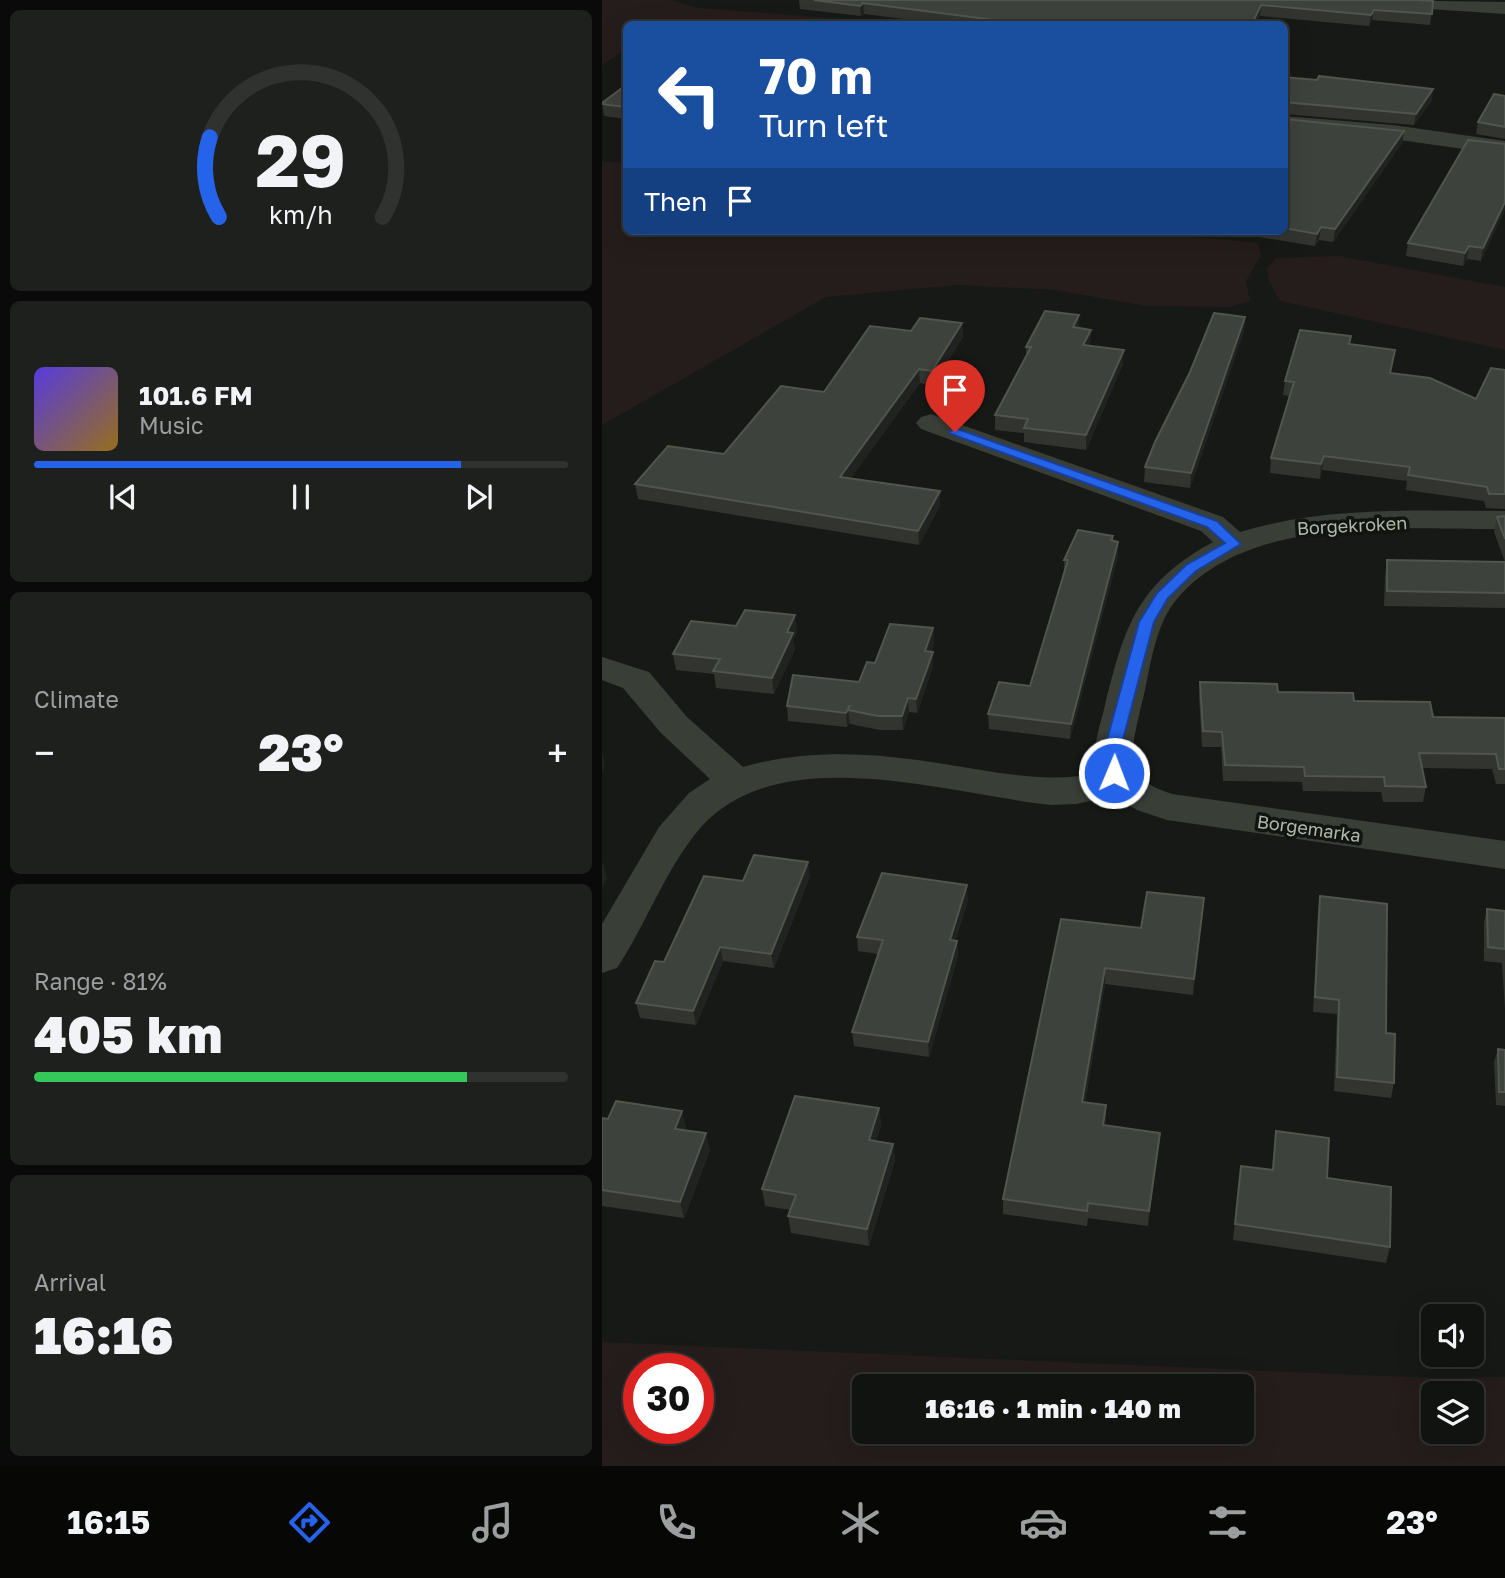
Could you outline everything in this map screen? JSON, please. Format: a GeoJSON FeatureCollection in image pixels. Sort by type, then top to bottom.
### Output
{"type":"FeatureCollection","features":[{"type":"Feature","properties":{"kind":"street"},"geometry":{"type":"LineString","coordinates":[[1383,0],[1505,8]]}},
{"type":"Feature","properties":{"kind":"street"},"geometry":{"type":"LineString","coordinates":[[1288,122],[1393,132],[1505,148]]}},
{"type":"Feature","properties":{"kind":"street"},"geometry":{"type":"LineString","coordinates":[[932,423],[1212,524],[1234,544]]}},
{"type":"Feature","properties":{"kind":"street","name":"Borgekroken"},"geometry":{"type":"LineString","coordinates":[[1119,782],[1114,773],[1113,747],[1147,622],[1162,596],[1191,568],[1234,544],[1284,529],[1345,522],[1505,520]]}},
{"type":"Feature","properties":{"kind":"street"},"geometry":{"type":"LineString","coordinates":[[602,668],[636,680],[674,725],[735,782]]}},
{"type":"Feature","properties":{"kind":"street"},"geometry":{"type":"LineString","coordinates":[[602,957],[623,929],[667,842],[704,801],[735,782],[792,767],[852,764],[1054,792],[1119,782]]}},
{"type":"Feature","properties":{"kind":"street","name":"Borgemarka"},"geometry":{"type":"LineString","coordinates":[[1119,782],[1144,799],[1193,812],[1505,855]]}},
{"type":"Feature","properties":{"kind":"shaded area"},"geometry":{"type":"Polygon","coordinates":[[[602,0],[669,0],[699,8],[873,21],[623,21],[623,50],[602,66],[602,0]]]}},
{"type":"Feature","properties":{"kind":"shaded area"},"geometry":{"type":"Polygon","coordinates":[[[602,161],[623,163],[623,235],[1158,235],[1258,243],[1261,255],[1246,281],[1250,301],[1229,307],[1146,306],[1055,290],[957,285],[826,297],[602,425],[602,161]]]}},
{"type":"Feature","properties":{"kind":"shaded area"},"geometry":{"type":"Polygon","coordinates":[[[1339,256],[1505,287],[1505,350],[1280,301],[1269,281],[1267,268],[1276,258],[1339,256]]]}},
{"type":"Feature","properties":{"kind":"shaded area"},"geometry":{"type":"Polygon","coordinates":[[[602,1342],[1433,1378],[1505,1377],[1505,1466],[602,1466],[602,1342]]]}},
{"type":"Feature","properties":{"kind":"building"},"geometry":{"type":"Polygon","coordinates":[[[814,0],[1433,1],[1432,14],[1374,10],[1371,15],[1261,5],[1253,21],[1002,21],[863,3],[860,6],[814,0]]]}},
{"type":"Feature","properties":{"kind":"building"},"geometry":{"type":"Polygon","coordinates":[[[1319,76],[1433,89],[1416,114],[1288,102],[1288,77],[1317,80],[1319,76]]]}},
{"type":"Feature","properties":{"kind":"building"},"geometry":{"type":"Polygon","coordinates":[[[623,87],[623,107],[602,103],[623,87]]]}},
{"type":"Feature","properties":{"kind":"building"},"geometry":{"type":"Polygon","coordinates":[[[1494,94],[1505,96],[1505,127],[1478,122],[1494,94]]]}},
{"type":"Feature","properties":{"kind":"building"},"geometry":{"type":"Polygon","coordinates":[[[1288,119],[1404,131],[1335,229],[1321,227],[1317,234],[1288,229],[1288,119]]]}},
{"type":"Feature","properties":{"kind":"building"},"geometry":{"type":"Polygon","coordinates":[[[1468,140],[1505,144],[1505,202],[1483,248],[1469,246],[1465,253],[1408,243],[1468,140]]]}},
{"type":"Feature","properties":{"kind":"building"},"geometry":{"type":"Polygon","coordinates":[[[1045,311],[1079,315],[1073,327],[1091,330],[1083,345],[1124,350],[1086,435],[1024,428],[1028,419],[995,415],[1031,347],[1026,347],[1045,311]]]}},
{"type":"Feature","properties":{"kind":"building"},"geometry":{"type":"Polygon","coordinates":[[[1214,313],[1245,317],[1191,473],[1145,467],[1190,372],[1214,313]]]}},
{"type":"Feature","properties":{"kind":"building"},"geometry":{"type":"Polygon","coordinates":[[[920,318],[962,323],[932,371],[919,369],[840,477],[940,491],[918,531],[635,484],[668,446],[724,454],[781,386],[824,392],[870,326],[911,331],[920,318]]]}},
{"type":"Feature","properties":{"kind":"building"},"geometry":{"type":"Polygon","coordinates":[[[1300,330],[1351,336],[1349,344],[1395,350],[1390,373],[1430,378],[1476,399],[1491,368],[1505,370],[1505,494],[1489,494],[1487,487],[1408,475],[1410,467],[1324,456],[1321,464],[1271,458],[1294,382],[1285,381],[1300,330]]]}},
{"type":"Feature","properties":{"kind":"building"},"geometry":{"type":"Polygon","coordinates":[[[1505,516],[1505,539],[1497,517],[1505,516]]]}},
{"type":"Feature","properties":{"kind":"building"},"geometry":{"type":"Polygon","coordinates":[[[1078,530],[1113,536],[1111,540],[1118,542],[1071,724],[988,714],[999,682],[1030,686],[1068,560],[1064,560],[1078,530]]]}},
{"type":"Feature","properties":{"kind":"building"},"geometry":{"type":"Polygon","coordinates":[[[1387,560],[1505,562],[1505,593],[1387,591],[1387,560]]]}},
{"type":"Feature","properties":{"kind":"building"},"geometry":{"type":"Polygon","coordinates":[[[745,610],[795,615],[787,632],[793,633],[772,678],[713,671],[720,659],[673,654],[691,621],[736,626],[745,610]]]}},
{"type":"Feature","properties":{"kind":"building"},"geometry":{"type":"Polygon","coordinates":[[[890,624],[933,628],[925,651],[933,652],[916,699],[908,698],[902,716],[878,716],[848,710],[850,705],[846,713],[787,706],[793,675],[859,682],[867,662],[875,663],[890,624]]]}},
{"type":"Feature","properties":{"kind":"building"},"geometry":{"type":"Polygon","coordinates":[[[1200,682],[1277,684],[1278,692],[1353,693],[1354,701],[1430,702],[1433,717],[1505,718],[1505,769],[1499,769],[1496,754],[1419,753],[1426,787],[1385,786],[1384,777],[1305,776],[1304,767],[1225,765],[1222,732],[1203,731],[1200,682]]]}},
{"type":"Feature","properties":{"kind":"building"},"geometry":{"type":"Polygon","coordinates":[[[754,855],[808,862],[771,954],[720,947],[693,1011],[636,1003],[655,961],[664,962],[704,876],[743,881],[754,855]]]}},
{"type":"Feature","properties":{"kind":"building"},"geometry":{"type":"Polygon","coordinates":[[[882,873],[967,885],[950,940],[957,941],[928,1042],[852,1032],[883,940],[857,937],[882,873]]]}},
{"type":"Feature","properties":{"kind":"building"},"geometry":{"type":"Polygon","coordinates":[[[1147,892],[1204,898],[1194,979],[1105,968],[1082,1102],[1106,1105],[1103,1125],[1160,1133],[1149,1211],[1088,1203],[1087,1211],[1003,1199],[1061,919],[1141,928],[1147,892]]]}},
{"type":"Feature","properties":{"kind":"building"},"geometry":{"type":"Polygon","coordinates":[[[1320,896],[1387,904],[1386,1033],[1395,1034],[1394,1083],[1337,1077],[1339,1000],[1315,997],[1320,896]]]}},
{"type":"Feature","properties":{"kind":"building"},"geometry":{"type":"Polygon","coordinates":[[[1487,909],[1505,911],[1505,949],[1488,947],[1487,909]]]}},
{"type":"Feature","properties":{"kind":"building"},"geometry":{"type":"Polygon","coordinates":[[[1498,1049],[1505,1050],[1505,1092],[1499,1092],[1498,1049]]]}},
{"type":"Feature","properties":{"kind":"building"},"geometry":{"type":"Polygon","coordinates":[[[795,1096],[879,1108],[869,1140],[893,1144],[867,1229],[788,1216],[796,1195],[762,1189],[795,1096]]]}},
{"type":"Feature","properties":{"kind":"building"},"geometry":{"type":"Polygon","coordinates":[[[616,1101],[682,1111],[675,1129],[706,1133],[680,1202],[602,1190],[602,1118],[608,1119],[616,1101]]]}},
{"type":"Feature","properties":{"kind":"building"},"geometry":{"type":"Polygon","coordinates":[[[1276,1131],[1329,1138],[1327,1178],[1391,1187],[1390,1247],[1235,1224],[1241,1166],[1273,1170],[1276,1131]]]}},
{"type":"Feature","properties":{"kind":"route"},"geometry":{"type":"LineString","coordinates":[[955,432],[1212,524],[1234,544],[1191,568],[1162,596],[1147,622],[1113,747],[1114,773]]}}]}
